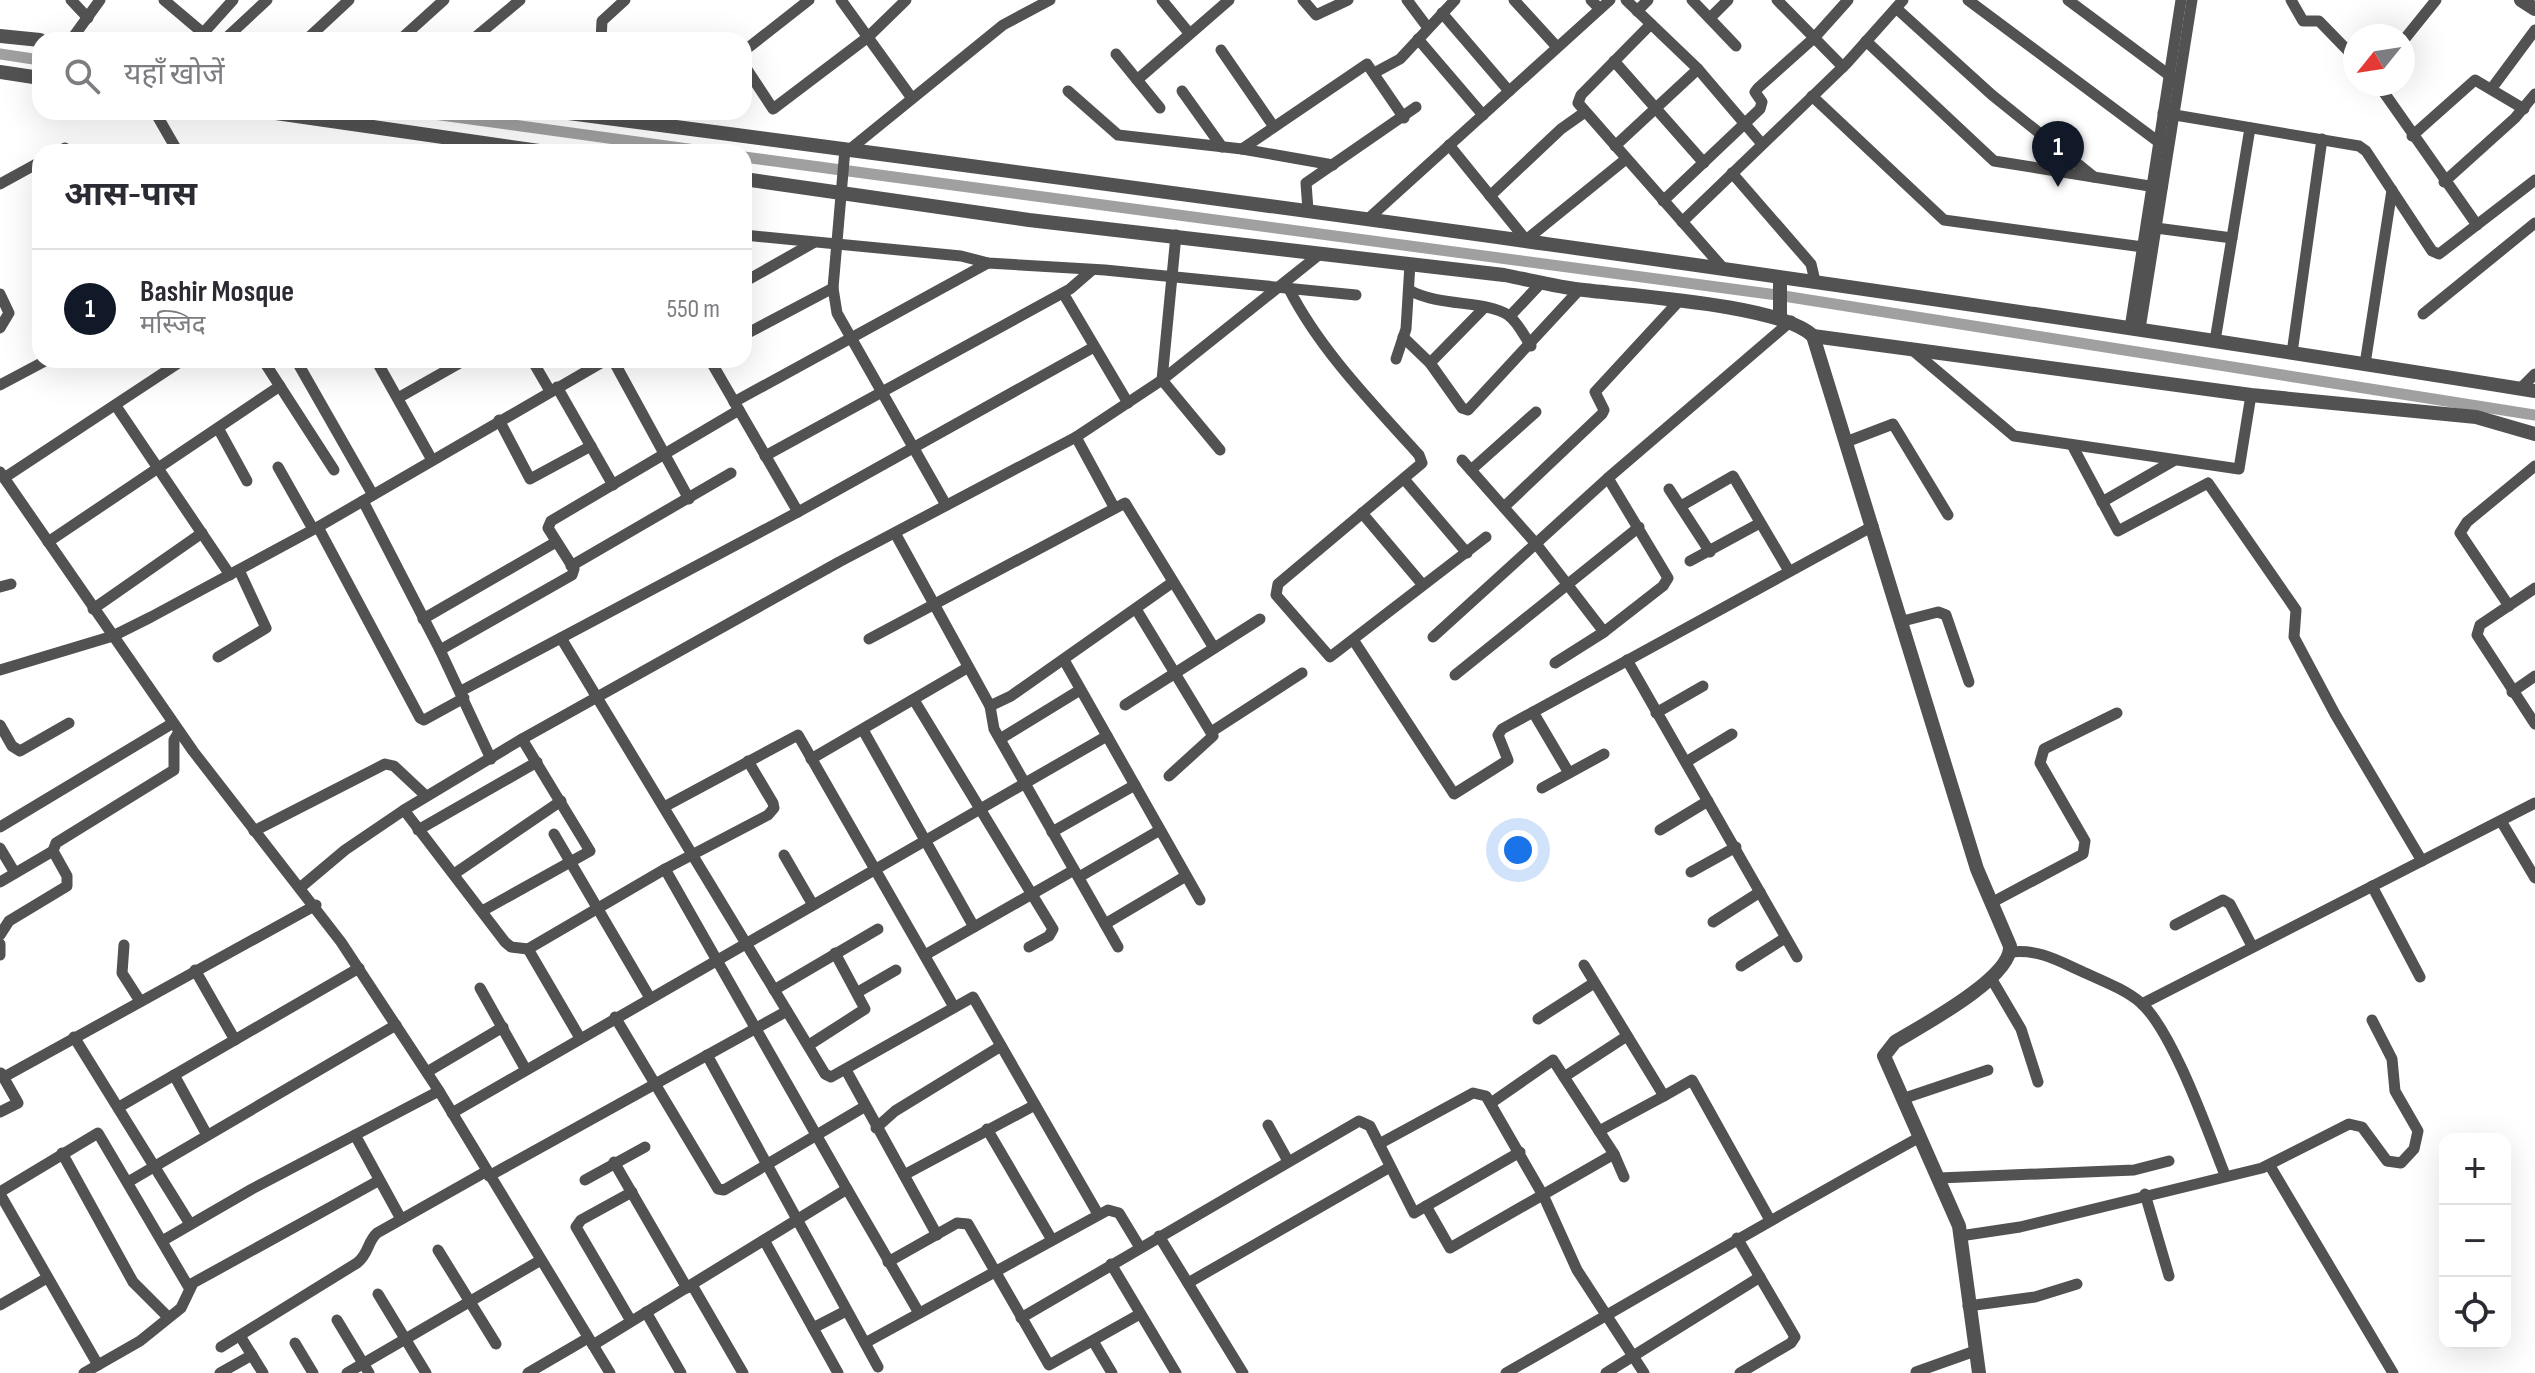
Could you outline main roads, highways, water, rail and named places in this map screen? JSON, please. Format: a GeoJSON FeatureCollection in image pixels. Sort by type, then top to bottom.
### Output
{"type":"FeatureCollection","features":[{"type":"Feature","properties":{"kind":"waterway"},"geometry":{"type":"LineString","coordinates":[[0,54],[32,59]]}},
{"type":"Feature","properties":{"kind":"waterway"},"geometry":{"type":"LineString","coordinates":[[477,120],[652,144]]}},
{"type":"Feature","properties":{"kind":"waterway"},"geometry":{"type":"LineString","coordinates":[[752,158],[1777,295],[2535,415]]}},
{"type":"Feature","properties":{"kind":"place","name":"Bashir Mosque"},"geometry":{"type":"Point","coordinates":[2058,187]}}]}
